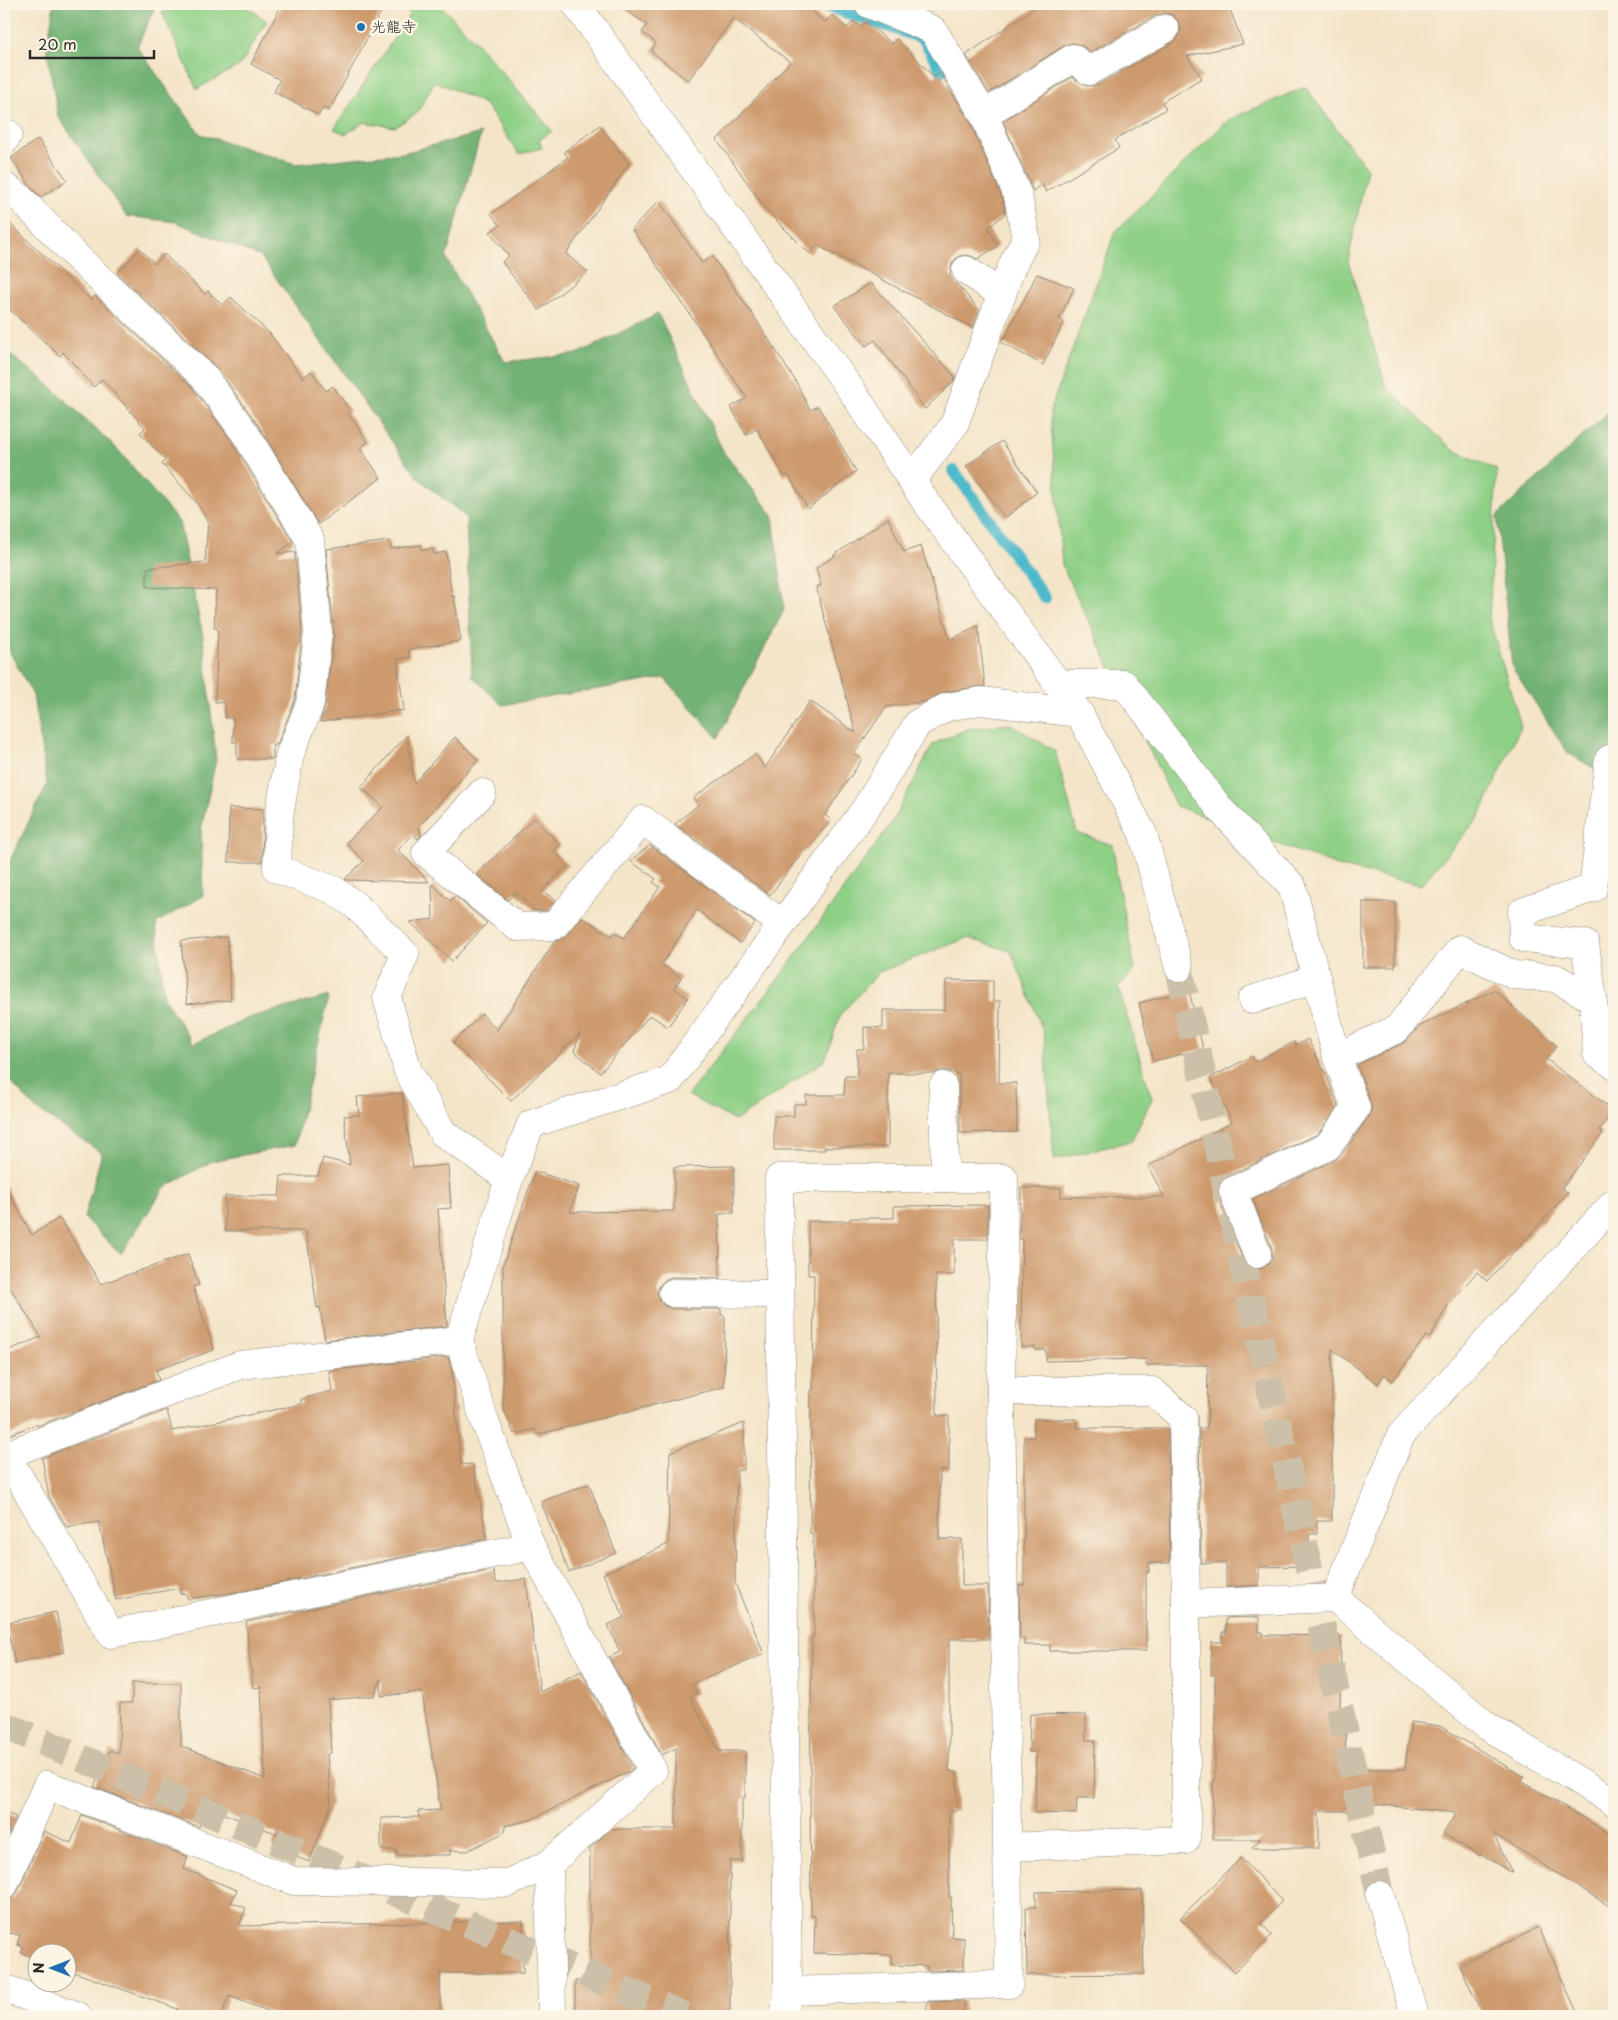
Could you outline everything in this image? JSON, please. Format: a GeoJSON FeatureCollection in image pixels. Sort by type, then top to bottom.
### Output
{"type":"FeatureCollection","features":[{"type":"Feature","properties":{"kind":"street"},"geometry":{"type":"LineString","coordinates":[[576,4],[1078,712],[1143,834],[1179,968]]}},
{"type":"Feature","properties":{"kind":"street"},"geometry":{"type":"LineString","coordinates":[[869,4],[933,30],[984,115],[1018,196],[1026,238],[1012,266],[954,425],[912,480]]}},
{"type":"Feature","properties":{"kind":"street"},"geometry":{"type":"LineString","coordinates":[[984,115],[1073,58],[1090,71],[1166,29]]}},
{"type":"Feature","properties":{"kind":"street"},"geometry":{"type":"LineString","coordinates":[[4,186],[17,195],[204,376],[245,433],[310,540],[318,634],[310,704],[290,754],[279,816],[277,869],[334,890],[355,906],[405,954],[387,998],[408,1071],[443,1133],[509,1179]]}},
{"type":"Feature","properties":{"kind":"street"},"geometry":{"type":"LineString","coordinates":[[966,270],[1002,295]]}},
{"type":"Feature","properties":{"kind":"street"},"geometry":{"type":"LineString","coordinates":[[1058,684],[1124,684],[1221,810],[1292,886],[1336,1057],[1356,1108],[1328,1146],[1233,1191],[1257,1254]]}},
{"type":"Feature","properties":{"kind":"street"},"geometry":{"type":"LineString","coordinates":[[4,1885],[47,1785],[294,1882],[508,1883],[549,1864],[653,1771],[531,1546],[483,1416],[459,1340],[509,1179],[531,1124],[670,1080],[866,808],[918,723],[947,708],[981,701],[1078,712]]}},
{"type":"Feature","properties":{"kind":"street"},"geometry":{"type":"LineString","coordinates":[[1609,758],[1593,888],[1522,912],[1523,938],[1585,944],[1593,999],[1596,1054],[1614,1065]]}},
{"type":"Feature","properties":{"kind":"street"},"geometry":{"type":"LineString","coordinates":[[482,793],[426,853],[518,927],[554,926],[643,820],[782,924]]}},
{"type":"Feature","properties":{"kind":"street"},"geometry":{"type":"LineString","coordinates":[[1336,1057],[1397,1029],[1460,949],[1514,975],[1555,978],[1593,999]]}},
{"type":"Feature","properties":{"kind":"street"},"geometry":{"type":"LineString","coordinates":[[1252,1000],[1316,978]]}},
{"type":"Feature","properties":{"kind":"street"},"geometry":{"type":"LineString","coordinates":[[943,1086],[945,1178]]}},
{"type":"Feature","properties":{"kind":"street"},"geometry":{"type":"LineString","coordinates":[[779,1178],[1004,1178],[1001,1391],[1009,1984],[786,2004],[780,1294],[779,1178]]}},
{"type":"Feature","properties":{"kind":"street"},"geometry":{"type":"LineString","coordinates":[[1335,1598],[1401,1435],[1614,1203]]}},
{"type":"Feature","properties":{"kind":"street"},"geometry":{"type":"LineString","coordinates":[[674,1293],[780,1294]]}},
{"type":"Feature","properties":{"kind":"street"},"geometry":{"type":"LineString","coordinates":[[459,1340],[240,1366],[6,1455],[111,1634],[531,1546]]}},
{"type":"Feature","properties":{"kind":"street"},"geometry":{"type":"LineString","coordinates":[[1001,1391],[1152,1391],[1182,1418],[1186,1604],[1186,1840],[1007,1847]]}},
{"type":"Feature","properties":{"kind":"street"},"geometry":{"type":"LineString","coordinates":[[1186,1604],[1335,1598],[1488,1727],[1614,1802]]}},
{"type":"Feature","properties":{"kind":"street"},"geometry":{"type":"LineString","coordinates":[[549,1864],[552,2016]]}},
{"type":"Feature","properties":{"kind":"street"},"geometry":{"type":"LineString","coordinates":[[1380,1895],[1415,2016]]}},
{"type":"Feature","properties":{"kind":"street"},"geometry":{"type":"LineString","coordinates":[[4,1988],[78,2016]]}},
{"type":"Feature","properties":{"kind":"green space"},"geometry":{"type":"Polygon","coordinates":[[[54,4],[156,4],[137,47],[200,134],[296,164],[403,153],[481,133],[446,258],[505,362],[577,354],[658,314],[724,453],[773,515],[784,610],[718,738],[664,678],[502,705],[472,676],[466,517],[418,478],[261,257],[176,222],[126,216],[58,116],[47,50],[54,4]]]}},
{"type":"Feature","properties":{"kind":"green space"},"geometry":{"type":"Polygon","coordinates":[[[194,4],[242,4],[267,21],[240,65],[197,89],[162,12],[194,4]]]}},
{"type":"Feature","properties":{"kind":"green space"},"geometry":{"type":"Polygon","coordinates":[[[404,4],[439,4],[478,44],[552,131],[539,140],[542,148],[519,154],[485,104],[435,81],[417,113],[395,127],[364,122],[346,134],[334,129],[410,14],[402,6],[404,4]]]}},
{"type":"Feature","properties":{"kind":"green space"},"geometry":{"type":"Polygon","coordinates":[[[1305,87],[1367,169],[1348,261],[1386,387],[1452,449],[1497,470],[1489,619],[1521,726],[1479,817],[1421,885],[1337,866],[1176,806],[1062,565],[1050,411],[1115,232],[1228,120],[1305,87]]]}},
{"type":"Feature","properties":{"kind":"green space"},"geometry":{"type":"Polygon","coordinates":[[[4,350],[47,383],[119,451],[179,522],[203,637],[216,759],[201,830],[203,896],[156,923],[164,998],[193,1044],[251,1017],[329,996],[295,1145],[212,1161],[164,1188],[121,1254],[84,1218],[102,1153],[36,1109],[4,1075],[4,873],[47,784],[33,695],[4,641],[4,350]]]}},
{"type":"Feature","properties":{"kind":"green space"},"geometry":{"type":"Polygon","coordinates":[[[1614,407],[1614,780],[1568,753],[1512,667],[1497,516],[1614,407]]]}},
{"type":"Feature","properties":{"kind":"green space"},"geometry":{"type":"Polygon","coordinates":[[[1010,724],[1055,751],[1077,833],[1113,845],[1118,885],[1135,970],[1118,987],[1152,1099],[1131,1141],[1054,1160],[1044,1033],[1011,951],[967,938],[879,972],[840,1015],[825,1060],[735,1121],[688,1095],[782,974],[893,821],[933,744],[967,729],[1010,724]]]}},
{"type":"Feature","properties":{"kind":"building"},"geometry":{"type":"Polygon","coordinates":[[[282,4],[385,4],[329,111],[323,108],[319,115],[274,92],[280,80],[251,64],[282,4]]]}},
{"type":"Feature","properties":{"kind":"building"},"geometry":{"type":"Polygon","coordinates":[[[618,4],[803,4],[825,22],[832,15],[847,28],[854,21],[861,26],[866,22],[892,44],[897,39],[934,77],[940,73],[970,122],[1003,200],[1005,214],[988,228],[998,246],[977,259],[968,255],[959,256],[953,262],[951,268],[950,276],[979,310],[973,328],[817,245],[810,254],[768,212],[717,140],[790,62],[733,18],[688,81],[651,51],[656,43],[642,32],[647,25],[618,4]]]}},
{"type":"Feature","properties":{"kind":"building"},"geometry":{"type":"Polygon","coordinates":[[[1040,4],[1228,4],[1243,44],[1187,56],[1202,78],[1162,102],[1166,109],[1115,140],[1119,148],[1046,192],[1042,184],[1033,191],[1003,121],[1072,77],[1087,86],[1097,85],[1173,43],[1181,30],[1178,21],[1173,15],[1165,13],[1157,15],[1091,52],[1074,43],[1065,45],[989,93],[966,55],[1040,4]]]}},
{"type":"Feature","properties":{"kind":"building"},"geometry":{"type":"Polygon","coordinates":[[[600,125],[629,164],[566,254],[588,272],[539,310],[502,262],[509,256],[490,232],[500,225],[491,214],[568,157],[564,152],[600,125]]]}},
{"type":"Feature","properties":{"kind":"building"},"geometry":{"type":"Polygon","coordinates":[[[38,139],[67,180],[41,197],[31,187],[11,158],[38,139]]]}},
{"type":"Feature","properties":{"kind":"building"},"geometry":{"type":"Polygon","coordinates":[[[659,201],[702,263],[712,256],[796,382],[810,410],[818,406],[856,471],[808,509],[788,474],[784,476],[757,429],[746,435],[731,407],[747,398],[632,229],[659,201]]]}},
{"type":"Feature","properties":{"kind":"building"},"geometry":{"type":"Polygon","coordinates":[[[4,218],[91,300],[95,296],[192,387],[232,442],[293,542],[277,554],[295,552],[302,633],[295,700],[277,745],[273,745],[273,759],[237,759],[237,742],[233,742],[233,718],[225,718],[225,703],[215,702],[218,628],[214,628],[216,590],[147,587],[147,568],[205,562],[208,521],[197,503],[162,464],[166,460],[140,433],[145,428],[102,379],[94,387],[63,352],[60,356],[4,304],[4,218]]]}},
{"type":"Feature","properties":{"kind":"building"},"geometry":{"type":"Polygon","coordinates":[[[140,249],[155,264],[164,254],[205,294],[208,291],[222,305],[231,297],[270,334],[303,378],[311,371],[326,391],[333,386],[350,411],[348,413],[368,442],[360,448],[381,478],[318,524],[258,425],[217,368],[117,273],[140,249]]]}},
{"type":"Feature","properties":{"kind":"building"},"geometry":{"type":"Polygon","coordinates":[[[1037,274],[1074,288],[1059,319],[1064,322],[1043,365],[1001,342],[1037,274]]]}},
{"type":"Feature","properties":{"kind":"building"},"geometry":{"type":"Polygon","coordinates":[[[871,283],[955,377],[953,382],[925,409],[875,340],[866,346],[834,306],[871,283]]]}},
{"type":"Feature","properties":{"kind":"building"},"geometry":{"type":"Polygon","coordinates":[[[1002,441],[1037,492],[1005,518],[966,466],[1002,441]]]}},
{"type":"Feature","properties":{"kind":"building"},"geometry":{"type":"Polygon","coordinates":[[[888,518],[904,552],[921,546],[950,640],[978,626],[985,686],[944,692],[926,701],[886,707],[854,754],[862,759],[825,815],[831,820],[806,851],[804,850],[770,895],[675,824],[698,805],[693,798],[755,754],[765,768],[810,701],[856,733],[816,587],[821,586],[816,568],[888,518]]]}},
{"type":"Feature","properties":{"kind":"building"},"geometry":{"type":"Polygon","coordinates":[[[390,541],[391,549],[421,545],[422,550],[433,549],[434,554],[446,552],[452,597],[454,596],[461,641],[409,649],[410,657],[397,659],[404,710],[320,722],[325,706],[334,635],[326,549],[390,541]]]}},
{"type":"Feature","properties":{"kind":"building"},"geometry":{"type":"Polygon","coordinates":[[[407,735],[414,783],[455,737],[478,760],[419,826],[421,836],[418,839],[413,834],[398,850],[429,882],[346,880],[364,861],[346,843],[383,807],[361,787],[407,735]]]}},
{"type":"Feature","properties":{"kind":"building"},"geometry":{"type":"Polygon","coordinates":[[[229,808],[263,809],[262,862],[228,862],[229,808]]]}},
{"type":"Feature","properties":{"kind":"building"},"geometry":{"type":"Polygon","coordinates":[[[534,818],[560,845],[554,851],[568,865],[542,891],[556,900],[547,911],[535,911],[516,892],[508,900],[477,874],[534,818]]]}},
{"type":"Feature","properties":{"kind":"building"},"geometry":{"type":"Polygon","coordinates":[[[650,845],[755,923],[740,943],[697,910],[662,964],[681,978],[674,988],[688,998],[668,1027],[650,1015],[600,1073],[574,1051],[580,1033],[511,1101],[453,1043],[482,1014],[497,1030],[554,942],[566,936],[582,917],[612,936],[614,932],[624,938],[660,887],[653,882],[656,879],[630,861],[650,845]]]}},
{"type":"Feature","properties":{"kind":"building"},"geometry":{"type":"Polygon","coordinates":[[[432,884],[450,901],[455,896],[487,923],[452,961],[410,922],[433,919],[432,884]]]}},
{"type":"Feature","properties":{"kind":"building"},"geometry":{"type":"Polygon","coordinates":[[[1363,902],[1395,902],[1395,967],[1363,967],[1363,902]]]}},
{"type":"Feature","properties":{"kind":"building"},"geometry":{"type":"Polygon","coordinates":[[[227,937],[231,1000],[187,1004],[181,941],[227,937]]]}},
{"type":"Feature","properties":{"kind":"building"},"geometry":{"type":"Polygon","coordinates":[[[946,980],[993,981],[993,1001],[1000,1001],[999,1083],[1016,1083],[1017,1132],[960,1133],[959,1074],[943,1070],[934,1073],[888,1073],[888,1147],[825,1147],[825,1150],[774,1150],[774,1116],[794,1116],[794,1104],[806,1104],[806,1095],[844,1095],[845,1076],[857,1076],[857,1049],[864,1049],[864,1027],[883,1028],[883,1010],[945,1010],[946,980]]]}},
{"type":"Feature","properties":{"kind":"building"},"geometry":{"type":"Polygon","coordinates":[[[1189,990],[1203,1049],[1153,1061],[1139,1003],[1189,990]]]}},
{"type":"Feature","properties":{"kind":"building"},"geometry":{"type":"Polygon","coordinates":[[[1494,990],[1557,1046],[1546,1059],[1614,1111],[1599,1130],[1603,1133],[1562,1188],[1568,1193],[1487,1281],[1477,1272],[1448,1305],[1430,1338],[1426,1336],[1393,1381],[1385,1374],[1378,1384],[1332,1349],[1332,1521],[1317,1521],[1317,1534],[1309,1534],[1309,1551],[1302,1551],[1302,1566],[1259,1567],[1259,1585],[1226,1587],[1226,1563],[1201,1563],[1199,1428],[1207,1428],[1208,1365],[1146,1365],[1146,1359],[1046,1361],[1046,1350],[1035,1350],[1035,1347],[1021,1347],[1022,1239],[1019,1239],[1021,1188],[1061,1188],[1061,1197],[1164,1197],[1148,1166],[1232,1122],[1210,1078],[1252,1056],[1255,1062],[1294,1042],[1296,1045],[1308,1039],[1325,1071],[1338,1106],[1318,1134],[1226,1177],[1221,1181],[1218,1188],[1218,1197],[1243,1260],[1254,1269],[1263,1268],[1272,1257],[1272,1249],[1253,1199],[1335,1160],[1341,1155],[1369,1117],[1371,1111],[1371,1103],[1357,1065],[1404,1043],[1420,1026],[1494,990]]]}},
{"type":"Feature","properties":{"kind":"building"},"geometry":{"type":"Polygon","coordinates":[[[402,1093],[413,1168],[448,1165],[451,1208],[438,1209],[447,1326],[325,1340],[320,1307],[317,1308],[306,1231],[225,1231],[225,1196],[279,1196],[281,1176],[318,1176],[323,1158],[350,1165],[344,1116],[359,1115],[357,1097],[402,1093]]]}},
{"type":"Feature","properties":{"kind":"building"},"geometry":{"type":"Polygon","coordinates":[[[734,1166],[734,1213],[719,1214],[720,1278],[673,1277],[666,1279],[660,1285],[657,1292],[660,1301],[672,1309],[721,1309],[721,1315],[725,1316],[724,1387],[536,1435],[535,1429],[514,1434],[503,1407],[503,1265],[535,1171],[579,1186],[570,1212],[674,1211],[674,1167],[734,1166]]]}},
{"type":"Feature","properties":{"kind":"building"},"geometry":{"type":"Polygon","coordinates":[[[4,1183],[32,1235],[59,1218],[101,1284],[188,1254],[199,1285],[193,1287],[214,1350],[156,1370],[159,1380],[4,1437],[4,1352],[41,1337],[4,1278],[4,1183]]]}},
{"type":"Feature","properties":{"kind":"building"},"geometry":{"type":"Polygon","coordinates":[[[988,1205],[988,1239],[954,1239],[954,1275],[936,1275],[937,1416],[949,1416],[949,1470],[940,1470],[939,1539],[962,1539],[962,1586],[988,1586],[989,1639],[949,1639],[949,1771],[957,1772],[957,1811],[949,1811],[949,1897],[951,1897],[952,1937],[964,1938],[964,1970],[927,1971],[927,1966],[892,1965],[892,1955],[814,1953],[815,1916],[811,1916],[810,1788],[814,1593],[813,1534],[810,1534],[814,1275],[808,1275],[808,1221],[850,1221],[850,1218],[894,1218],[894,1206],[988,1205]]]}},
{"type":"Feature","properties":{"kind":"building"},"geometry":{"type":"Polygon","coordinates":[[[448,1357],[452,1371],[461,1465],[473,1464],[487,1539],[242,1591],[188,1599],[186,1593],[180,1594],[179,1588],[116,1600],[99,1522],[67,1527],[49,1497],[42,1458],[167,1410],[172,1431],[302,1404],[301,1399],[332,1391],[329,1371],[448,1357]]]}},
{"type":"Feature","properties":{"kind":"building"},"geometry":{"type":"Polygon","coordinates":[[[1034,1419],[1076,1419],[1077,1428],[1168,1428],[1170,1563],[1149,1563],[1149,1572],[1146,1572],[1146,1651],[1050,1651],[1050,1645],[1024,1645],[1024,1639],[1020,1639],[1019,1585],[1024,1585],[1024,1437],[1034,1437],[1034,1419]]]}},
{"type":"Feature","properties":{"kind":"building"},"geometry":{"type":"Polygon","coordinates":[[[744,1423],[744,1470],[737,1470],[735,1583],[764,1654],[692,1684],[697,1693],[690,1697],[719,1751],[745,1751],[745,1798],[742,1798],[742,1861],[730,1861],[730,2016],[575,2016],[575,1981],[590,1981],[590,1848],[611,1829],[676,1829],[676,1748],[662,1755],[609,1657],[620,1652],[608,1625],[624,1617],[603,1574],[668,1544],[670,1452],[744,1423]]]}},
{"type":"Feature","properties":{"kind":"building"},"geometry":{"type":"Polygon","coordinates":[[[589,1484],[616,1553],[569,1572],[541,1502],[589,1484]]]}},
{"type":"Feature","properties":{"kind":"building"},"geometry":{"type":"Polygon","coordinates":[[[493,1570],[496,1583],[526,1579],[540,1692],[581,1671],[633,1768],[630,1771],[530,1820],[505,1826],[505,1832],[467,1851],[450,1850],[450,1855],[396,1855],[396,1850],[381,1850],[381,1818],[419,1817],[418,1811],[441,1810],[422,1692],[381,1696],[381,1679],[374,1696],[328,1700],[331,1753],[327,1754],[331,1805],[309,1862],[272,1847],[278,1834],[206,1807],[199,1827],[94,1787],[110,1750],[119,1754],[120,1703],[132,1703],[132,1683],[181,1683],[181,1746],[265,1779],[261,1687],[253,1688],[246,1622],[493,1570]]]}},
{"type":"Feature","properties":{"kind":"building"},"geometry":{"type":"Polygon","coordinates":[[[56,1612],[64,1652],[15,1663],[6,1623],[56,1612]]]}},
{"type":"Feature","properties":{"kind":"building"},"geometry":{"type":"Polygon","coordinates":[[[1259,1617],[1259,1632],[1263,1632],[1263,1635],[1341,1636],[1340,1719],[1346,1719],[1345,1769],[1405,1769],[1411,1722],[1440,1726],[1524,1777],[1521,1781],[1614,1836],[1614,1909],[1493,1833],[1512,1873],[1443,1834],[1456,1813],[1356,1802],[1356,1811],[1319,1811],[1319,1848],[1251,1848],[1261,1839],[1213,1839],[1215,1675],[1211,1675],[1211,1642],[1222,1642],[1222,1632],[1226,1632],[1226,1618],[1259,1617]]]}},
{"type":"Feature","properties":{"kind":"building"},"geometry":{"type":"Polygon","coordinates":[[[1030,1714],[1086,1715],[1086,1740],[1095,1740],[1094,1798],[1077,1798],[1076,1814],[1035,1813],[1036,1752],[1029,1752],[1030,1714]]]}},
{"type":"Feature","properties":{"kind":"building"},"geometry":{"type":"Polygon","coordinates":[[[4,1812],[16,1817],[4,1846],[4,1812]]]}},
{"type":"Feature","properties":{"kind":"building"},"geometry":{"type":"Polygon","coordinates":[[[82,1815],[188,1857],[184,1869],[237,1890],[231,1902],[246,1908],[239,1926],[523,1921],[523,1973],[440,1973],[440,2016],[281,2016],[229,1996],[221,2016],[175,2016],[178,2009],[78,1974],[78,1942],[28,1942],[28,1955],[21,1953],[23,1947],[17,1944],[20,1935],[4,1932],[4,1900],[13,1898],[18,1891],[44,1831],[71,1843],[82,1815]]]}},
{"type":"Feature","properties":{"kind":"building"},"geometry":{"type":"Polygon","coordinates":[[[1241,1858],[1282,1901],[1261,1923],[1272,1935],[1235,1972],[1180,1918],[1241,1858]]]}},
{"type":"Feature","properties":{"kind":"building"},"geometry":{"type":"Polygon","coordinates":[[[1142,1890],[1144,1974],[1027,1975],[1026,1907],[1036,1907],[1036,1892],[1142,1890]]]}},
{"type":"Feature","properties":{"kind":"building"},"geometry":{"type":"Polygon","coordinates":[[[1538,1928],[1579,2016],[1483,2016],[1460,1965],[1538,1928]]]}},
{"type":"Feature","properties":{"kind":"building"},"geometry":{"type":"Polygon","coordinates":[[[964,2001],[964,2016],[927,2016],[927,2002],[964,2001]]]}},
{"type":"Feature","properties":{"kind":"waterway"},"geometry":{"type":"LineString","coordinates":[[821,4],[923,38],[942,71]]}},
{"type":"Feature","properties":{"kind":"waterway"},"geometry":{"type":"LineString","coordinates":[[954,471],[1045,598]]}},
{"type":"Feature","properties":{"kind":"tunnel"},"geometry":{"type":"LineString","coordinates":[[1179,968],[1380,1895]]}},
{"type":"Feature","properties":{"kind":"tunnel"},"geometry":{"type":"LineString","coordinates":[[4,1725],[685,2016]]}},
{"type":"Feature","properties":{"kind":"place","name":"光龍寺"},"geometry":{"type":"Point","coordinates":[361,27]}}]}
